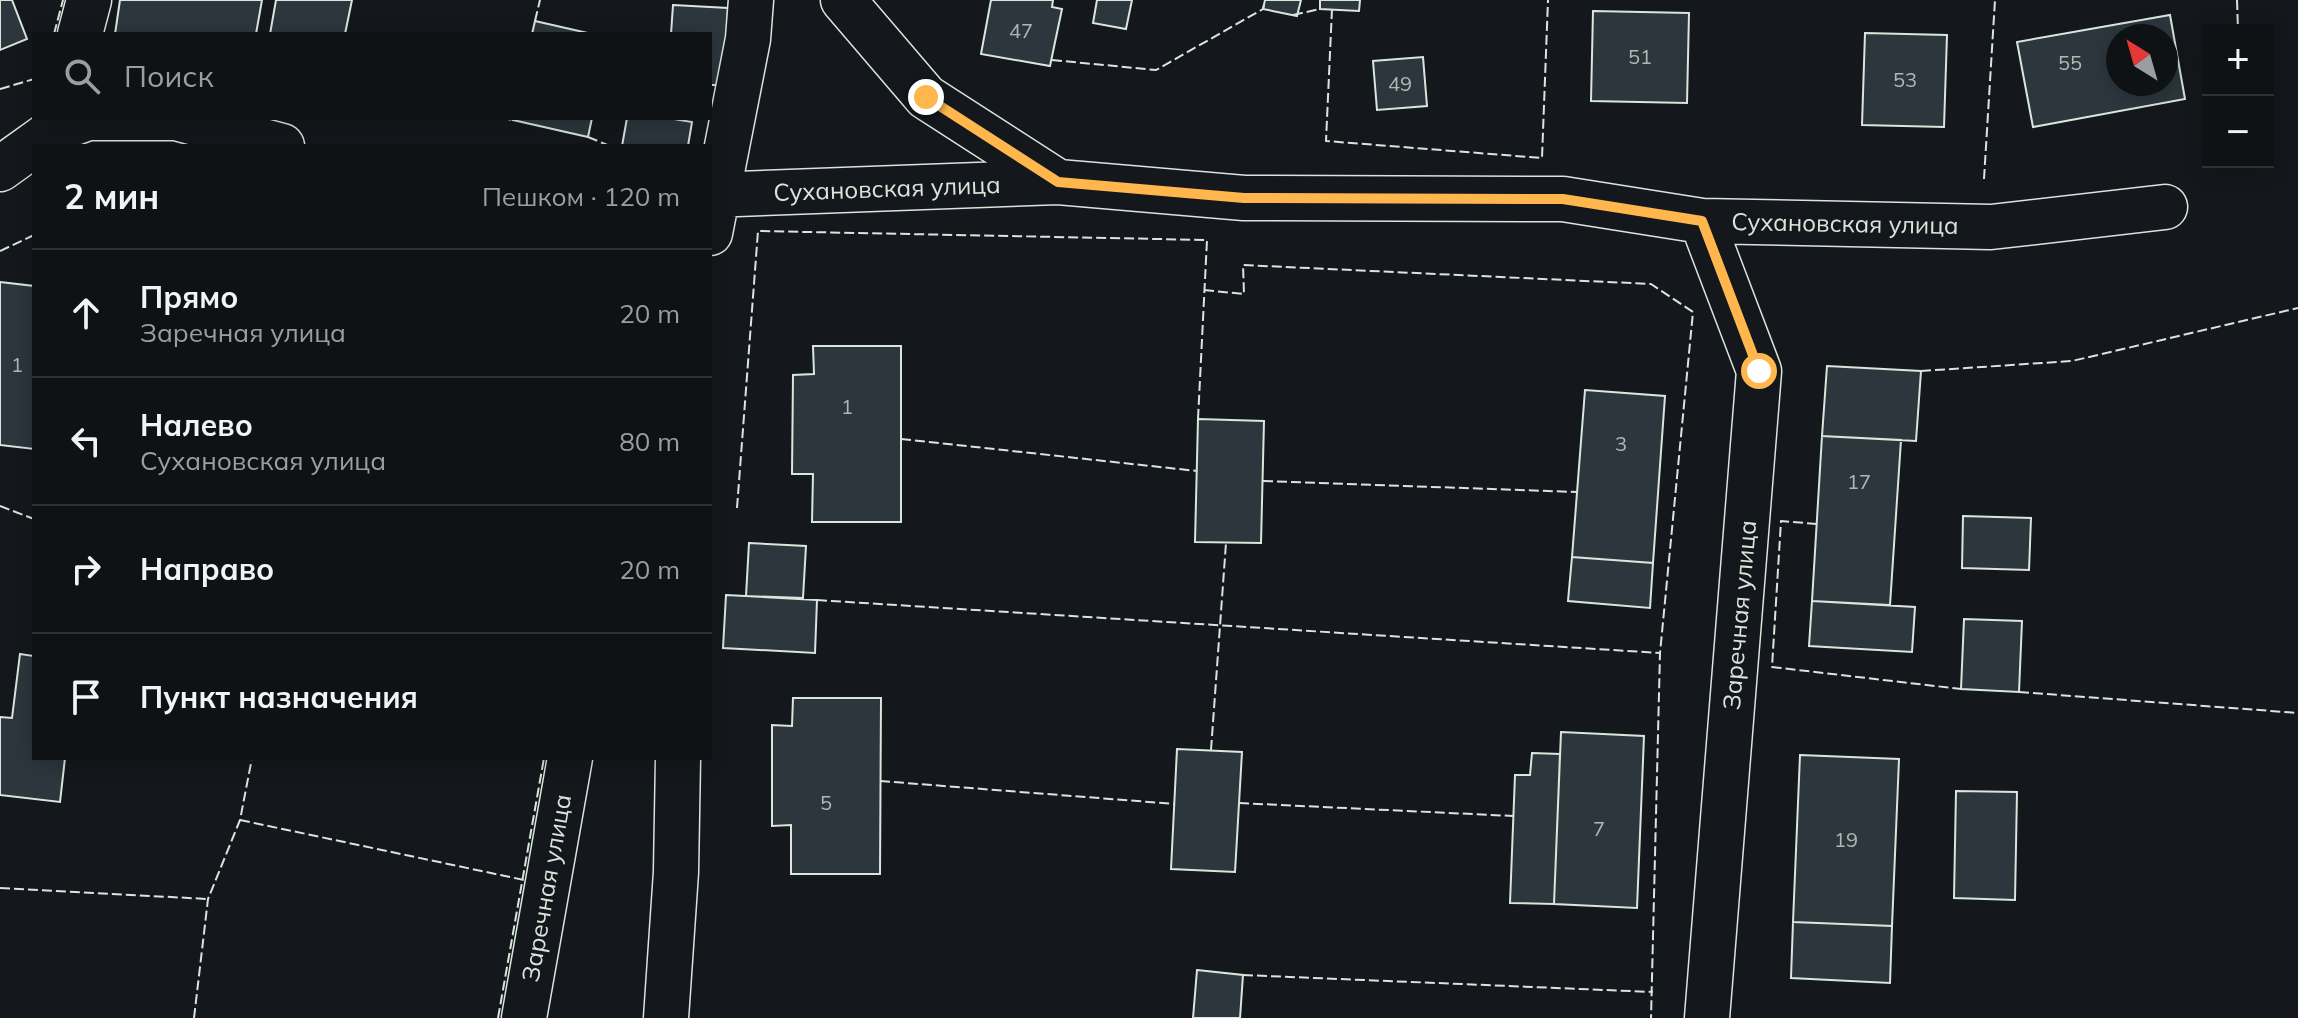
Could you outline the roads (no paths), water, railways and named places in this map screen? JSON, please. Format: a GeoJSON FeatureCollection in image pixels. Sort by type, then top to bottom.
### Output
{"type":"FeatureCollection","features":[{"type":"Feature","properties":{"kind":"street"},"geometry":{"type":"LineString","coordinates":[[81,32],[89,0]]}},
{"type":"Feature","properties":{"kind":"street"},"geometry":{"type":"LineString","coordinates":[[712,210],[748,39],[751,0]]}},
{"type":"Feature","properties":{"kind":"street"},"geometry":{"type":"LineString","coordinates":[[843,0],[926,97],[1058,182]]}},
{"type":"Feature","properties":{"kind":"street"},"geometry":{"type":"LineString","coordinates":[[0,169],[54,124],[77,120]]}},
{"type":"Feature","properties":{"kind":"street"},"geometry":{"type":"LineString","coordinates":[[184,120],[274,144]]}},
{"type":"Feature","properties":{"kind":"street","name":"Сухановская улица"},"geometry":{"type":"LineString","coordinates":[[712,210],[1058,182],[1244,198],[1563,199],[1702,221],[1991,227],[2165,207]]}},
{"type":"Feature","properties":{"kind":"street","name":"Заречная улица"},"geometry":{"type":"LineString","coordinates":[[1702,221],[1759,371],[1707,1018]]}},
{"type":"Feature","properties":{"kind":"street","name":"Заречная улица"},"geometry":{"type":"LineString","coordinates":[[524,1018],[570,760]]}},
{"type":"Feature","properties":{"kind":"street"},"geometry":{"type":"LineString","coordinates":[[666,1018],[676,872],[678,760]]}}]}
